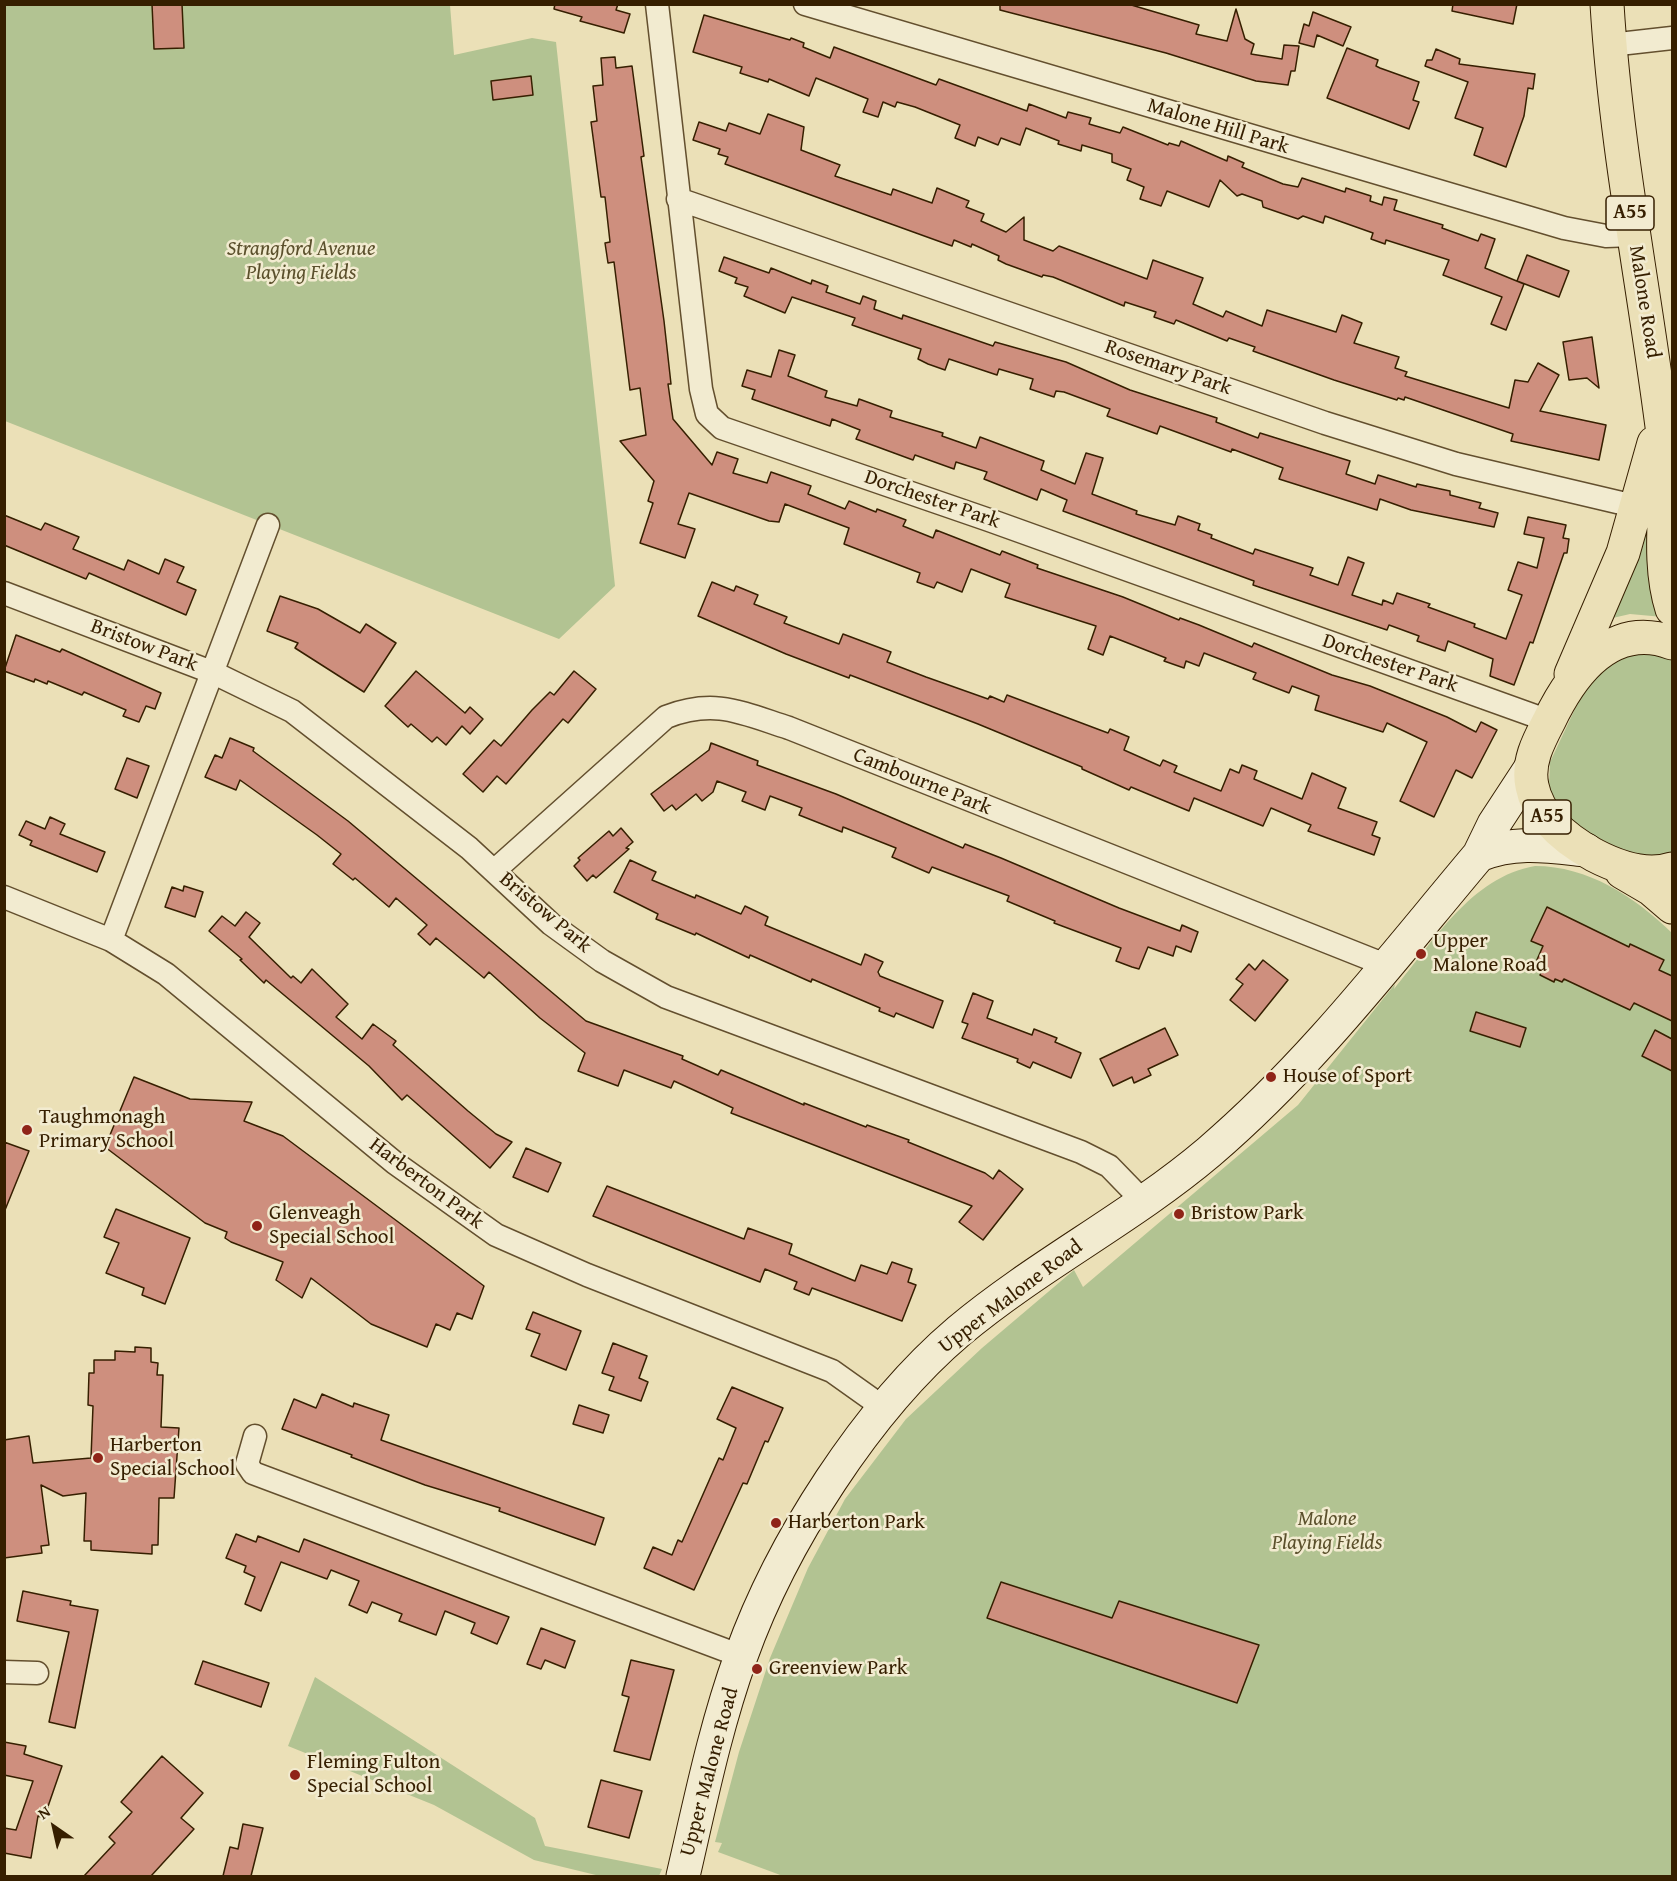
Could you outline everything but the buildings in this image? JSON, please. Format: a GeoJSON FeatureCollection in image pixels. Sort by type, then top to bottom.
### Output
{"type":"FeatureCollection","features":[{"type":"Feature","properties":{"kind":"highway","name":"Malone Road"},"geometry":{"type":"LineString","coordinates":[[1607,4],[1619,143],[1656,379],[1660,420],[1650,509],[1672,609]]}},
{"type":"Feature","properties":{"kind":"highway","name":"Malone Road"},"geometry":{"type":"LineString","coordinates":[[1556,706],[1623,553],[1650,509]]}},
{"type":"Feature","properties":{"kind":"highway","name":"A55"},"geometry":{"type":"LineString","coordinates":[[1672,643],[1646,636],[1616,643],[1583,668],[1556,706],[1530,769],[1532,787],[1539,807],[1549,820],[1593,854],[1651,889],[1672,907]]}},
{"type":"Feature","properties":{"kind":"highway","name":"A55"},"geometry":{"type":"LineString","coordinates":[[1593,854],[1642,872],[1662,872],[1672,869]]}},
{"type":"Feature","properties":{"kind":"main road","name":"Upper Malone Road"},"geometry":{"type":"LineString","coordinates":[[683,1876],[712,1752],[741,1656],[769,1591],[803,1527],[884,1408],[915,1373],[959,1332],[1014,1289],[1143,1201],[1207,1154],[1263,1103],[1306,1060],[1388,966],[1479,855],[1494,824],[1530,769]]}},
{"type":"Feature","properties":{"kind":"main road"},"geometry":{"type":"LineString","coordinates":[[1479,855],[1492,850],[1529,844],[1593,854]]}},
{"type":"Feature","properties":{"kind":"street","name":"Dorchester Park"},"geometry":{"type":"LineString","coordinates":[[657,4],[701,389],[707,414],[722,428],[989,520],[1556,706]]}},
{"type":"Feature","properties":{"kind":"street","name":"Malone Hill Park"},"geometry":{"type":"LineString","coordinates":[[805,4],[1564,228],[1606,236],[1633,235]]}},
{"type":"Feature","properties":{"kind":"street"},"geometry":{"type":"LineString","coordinates":[[1610,45],[1672,38]]}},
{"type":"Feature","properties":{"kind":"street","name":"Rosemary Park"},"geometry":{"type":"LineString","coordinates":[[678,199],[1325,423],[1456,464],[1650,509]]}},
{"type":"Feature","properties":{"kind":"street"},"geometry":{"type":"LineString","coordinates":[[111,940],[214,673],[268,525]]}},
{"type":"Feature","properties":{"kind":"street","name":"Bristow Park"},"geometry":{"type":"LineString","coordinates":[[4,593],[214,673],[292,711],[376,773],[495,870],[551,924],[602,960],[666,997],[1081,1152],[1109,1166],[1143,1201]]}},
{"type":"Feature","properties":{"kind":"street","name":"Cambourne Park"},"geometry":{"type":"LineString","coordinates":[[495,870],[666,717],[688,708],[727,708],[789,728],[1388,966]]}},
{"type":"Feature","properties":{"kind":"street","name":"Harberton Park"},"geometry":{"type":"LineString","coordinates":[[4,897],[111,940],[166,974],[395,1163],[495,1235],[587,1275],[832,1371],[884,1408]]}},
{"type":"Feature","properties":{"kind":"street"},"geometry":{"type":"LineString","coordinates":[[255,1436],[247,1464],[253,1473],[741,1656]]}},
{"type":"Feature","properties":{"kind":"street"},"geometry":{"type":"LineString","coordinates":[[4,1672],[37,1673]]}},
{"type":"Feature","properties":{"kind":"green space","name":"Strangford Avenue Playing Fields"},"geometry":{"type":"Polygon","coordinates":[[[4,5],[450,5],[454,55],[532,38],[556,42],[615,586],[559,639],[5,421],[4,5]]]}},
{"type":"Feature","properties":{"kind":"green space"},"geometry":{"type":"Polygon","coordinates":[[[1638,532],[1648,532],[1663,617],[1630,614],[1604,620],[1638,532]]]}},
{"type":"Feature","properties":{"kind":"green space"},"geometry":{"type":"Polygon","coordinates":[[[1643,645],[1672,658],[1672,854],[1652,858],[1630,854],[1569,823],[1555,806],[1549,784],[1550,762],[1590,677],[1643,645]]]}},
{"type":"Feature","properties":{"kind":"green space","name":"Malone Playing Fields"},"geometry":{"type":"Polygon","coordinates":[[[1535,866],[1574,871],[1610,886],[1642,907],[1672,933],[1672,1876],[783,1876],[718,1852],[722,1843],[715,1842],[739,1752],[770,1658],[808,1568],[845,1499],[906,1419],[982,1348],[1074,1270],[1083,1287],[1298,1105],[1395,984],[1394,989],[1455,914],[1491,883],[1535,866]]]}},
{"type":"Feature","properties":{"kind":"green space"},"geometry":{"type":"Polygon","coordinates":[[[315,1677],[535,1818],[545,1846],[662,1869],[659,1876],[600,1876],[534,1860],[434,1805],[288,1746],[315,1677]]]}},
{"type":"Feature","properties":{"kind":"place","name":"Upper Malone Road"},"geometry":{"type":"Point","coordinates":[1421,954]}},
{"type":"Feature","properties":{"kind":"place","name":"House of Sport"},"geometry":{"type":"Point","coordinates":[1271,1077]}},
{"type":"Feature","properties":{"kind":"place","name":"Taughmonagh Primary School"},"geometry":{"type":"Point","coordinates":[27,1130]}},
{"type":"Feature","properties":{"kind":"place","name":"Bristow Park"},"geometry":{"type":"Point","coordinates":[1179,1214]}},
{"type":"Feature","properties":{"kind":"place","name":"Glenveagh Special School"},"geometry":{"type":"Point","coordinates":[257,1226]}},
{"type":"Feature","properties":{"kind":"place","name":"Harberton Special School"},"geometry":{"type":"Point","coordinates":[98,1458]}},
{"type":"Feature","properties":{"kind":"place","name":"Harberton Park"},"geometry":{"type":"Point","coordinates":[776,1523]}},
{"type":"Feature","properties":{"kind":"place","name":"Greenview Park"},"geometry":{"type":"Point","coordinates":[757,1669]}},
{"type":"Feature","properties":{"kind":"place","name":"Fleming Fulton Special School"},"geometry":{"type":"Point","coordinates":[295,1775]}}]}
